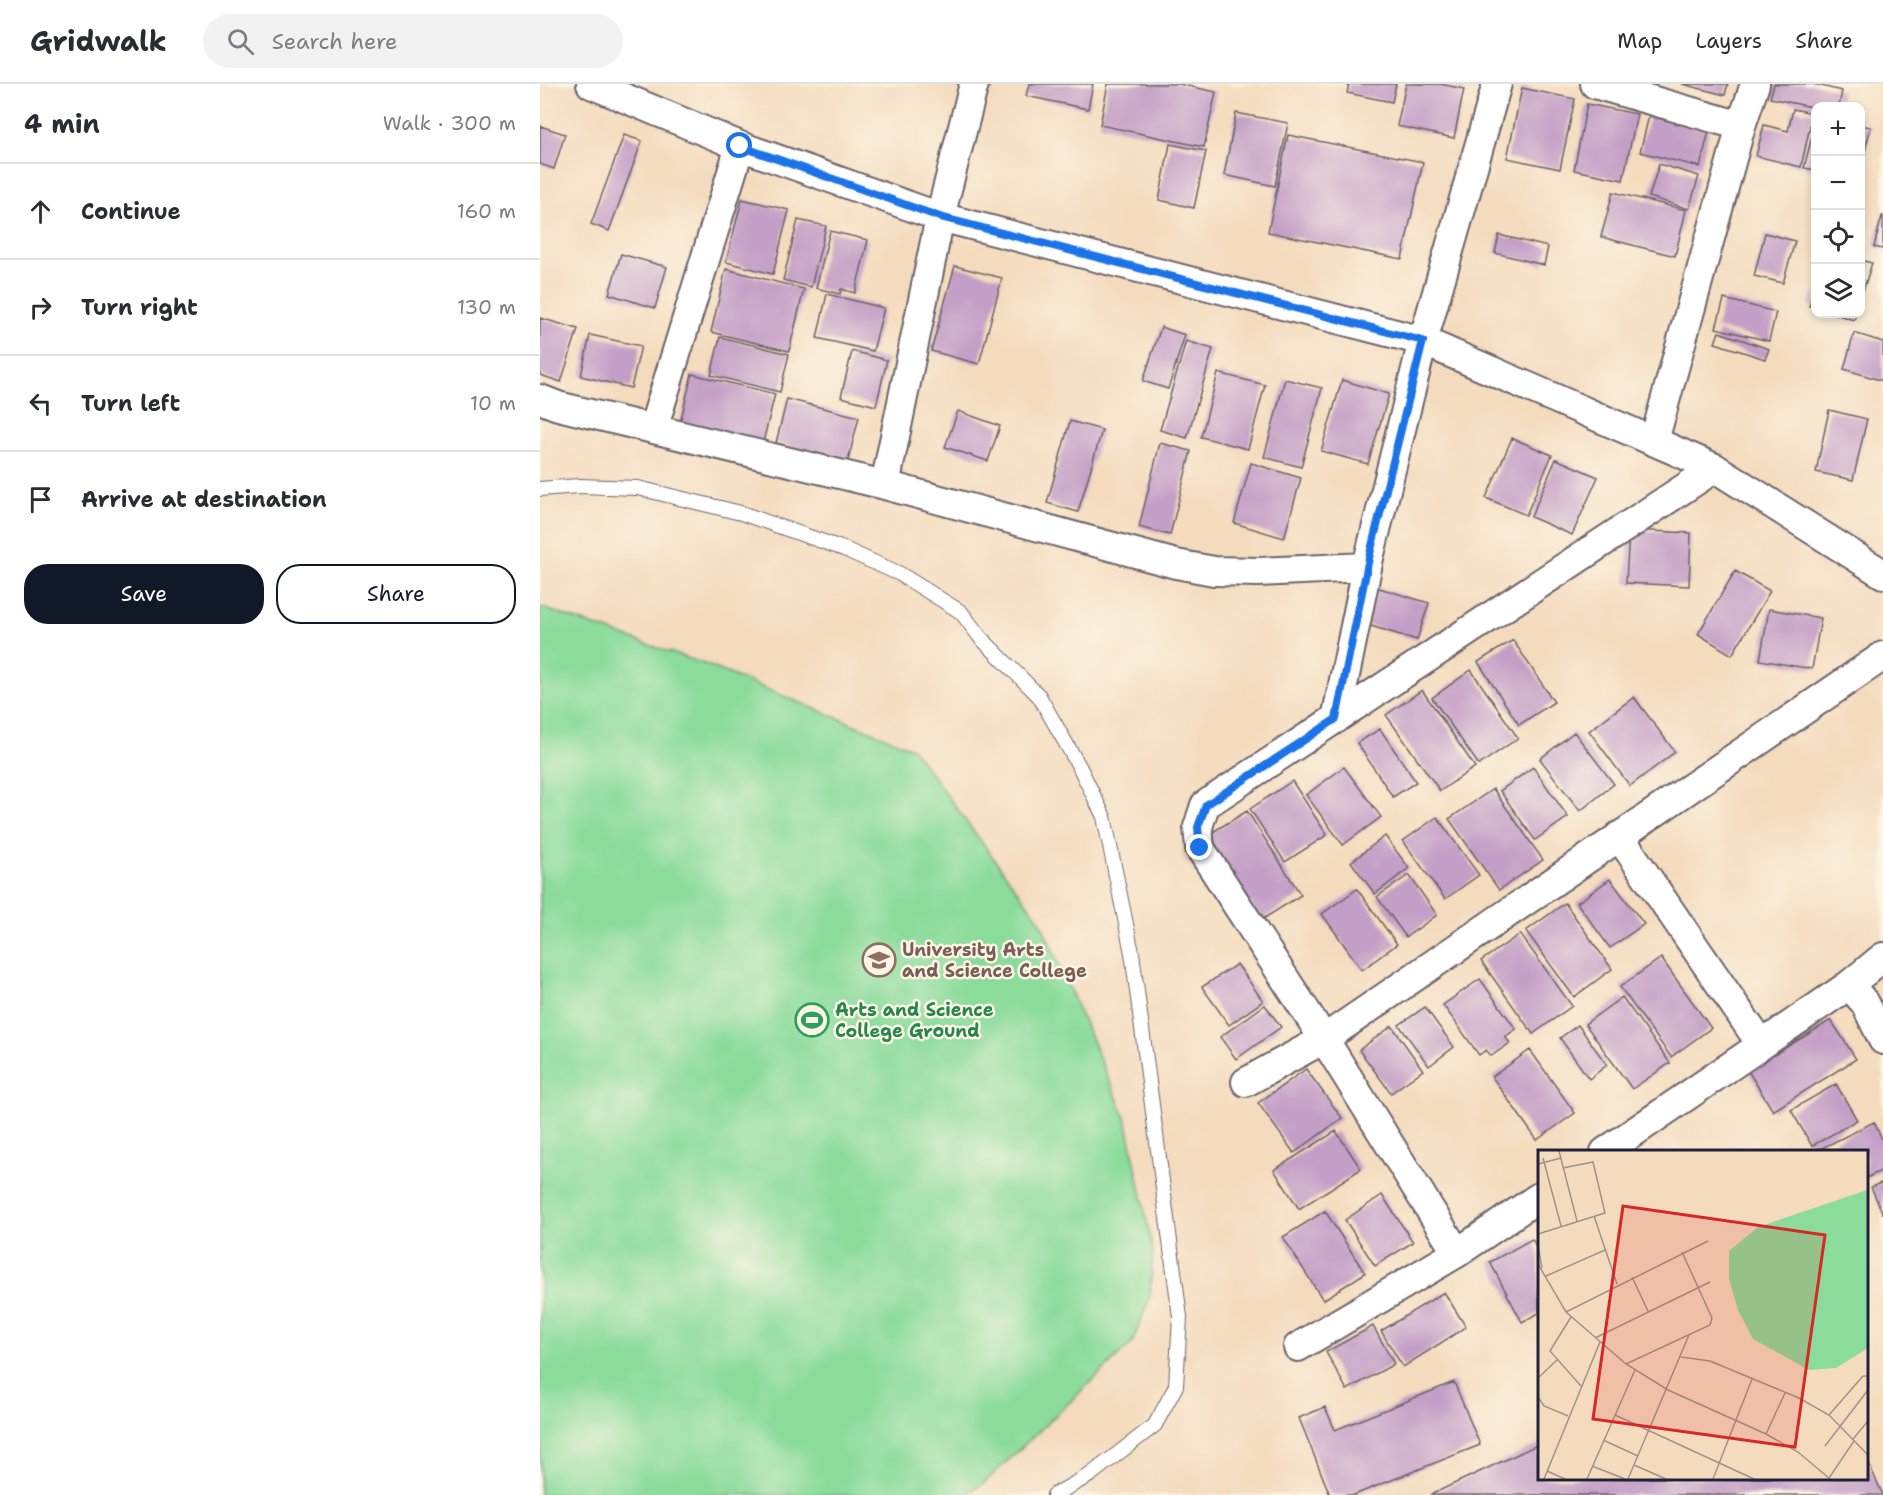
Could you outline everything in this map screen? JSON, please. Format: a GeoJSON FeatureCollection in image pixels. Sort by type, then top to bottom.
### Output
{"type":"FeatureCollection","features":[{"type":"Feature","properties":{"kind":"street"},"geometry":{"type":"LineString","coordinates":[[591,84],[740,146],[940,217],[1423,341],[1715,468],[1883,574]]}},
{"type":"Feature","properties":{"kind":"street"},"geometry":{"type":"LineString","coordinates":[[885,485],[940,217],[974,84]]}},
{"type":"Feature","properties":{"kind":"street"},"geometry":{"type":"LineString","coordinates":[[1336,719],[1367,567],[1423,341],[1497,84]]}},
{"type":"Feature","properties":{"kind":"street"},"geometry":{"type":"LineString","coordinates":[[1595,84],[1741,126]]}},
{"type":"Feature","properties":{"kind":"street"},"geometry":{"type":"LineString","coordinates":[[1654,441],[1741,126],[1755,84]]}},
{"type":"Feature","properties":{"kind":"street"},"geometry":{"type":"LineString","coordinates":[[653,429],[740,146]]}},
{"type":"Feature","properties":{"kind":"street"},"geometry":{"type":"LineString","coordinates":[[540,399],[558,406],[885,485],[1176,564],[1214,571],[1258,572],[1367,567]]}},
{"type":"Feature","properties":{"kind":"street"},"geometry":{"type":"LineString","coordinates":[[1457,1253],[1324,1039],[1200,848],[1198,827],[1206,805],[1715,468]]}},
{"type":"Feature","properties":{"kind":"street"},"geometry":{"type":"LineString","coordinates":[[1246,1082],[1324,1039],[1883,656]]}},
{"type":"Feature","properties":{"kind":"street"},"geometry":{"type":"LineString","coordinates":[[1619,836],[1761,1044]]}},
{"type":"Feature","properties":{"kind":"street"},"geometry":{"type":"LineString","coordinates":[[1608,1150],[1849,985],[1883,957]]}},
{"type":"Feature","properties":{"kind":"street"},"geometry":{"type":"LineString","coordinates":[[1849,985],[1865,1003],[1883,1040]]}},
{"type":"Feature","properties":{"kind":"street"},"geometry":{"type":"LineString","coordinates":[[1298,1347],[1457,1253],[1538,1198]]}},
{"type":"Feature","properties":{"kind":"lane"},"geometry":{"type":"LineString","coordinates":[[540,489],[579,486],[638,488],[741,513],[844,549],[900,574],[961,612],[981,637],[1040,696],[1080,768],[1104,817],[1132,953],[1180,1317],[1176,1386],[1155,1425],[1090,1475],[1054,1495]]}},
{"type":"Feature","properties":{"kind":"green space","name":"Arts and Science College Ground"},"geometry":{"type":"Polygon","coordinates":[[[540,607],[707,665],[912,748],[1040,921],[1126,1119],[1153,1251],[1150,1297],[1132,1343],[983,1484],[963,1495],[540,1495],[540,607]]]}},
{"type":"Feature","properties":{"kind":"building"},"geometry":{"type":"Polygon","coordinates":[[[1029,84],[1093,84],[1088,109],[1026,96],[1029,84]]]}},
{"type":"Feature","properties":{"kind":"building"},"geometry":{"type":"Polygon","coordinates":[[[1108,84],[1179,84],[1216,92],[1204,147],[1100,125],[1108,84]]]}},
{"type":"Feature","properties":{"kind":"building"},"geometry":{"type":"Polygon","coordinates":[[[1349,84],[1396,84],[1392,102],[1347,93],[1349,84]]]}},
{"type":"Feature","properties":{"kind":"building"},"geometry":{"type":"Polygon","coordinates":[[[1406,84],[1440,84],[1464,89],[1454,138],[1397,126],[1406,84]]]}},
{"type":"Feature","properties":{"kind":"building"},"geometry":{"type":"Polygon","coordinates":[[[1682,84],[1728,84],[1725,95],[1682,84]]]}},
{"type":"Feature","properties":{"kind":"building"},"geometry":{"type":"Polygon","coordinates":[[[1774,84],[1813,84],[1842,91],[1840,102],[1811,102],[1811,107],[1770,98],[1774,84]]]}},
{"type":"Feature","properties":{"kind":"building"},"geometry":{"type":"Polygon","coordinates":[[[1522,88],[1575,99],[1560,169],[1507,158],[1522,88]]]}},
{"type":"Feature","properties":{"kind":"building"},"geometry":{"type":"Polygon","coordinates":[[[1587,104],[1637,114],[1623,180],[1574,170],[1587,104]]]}},
{"type":"Feature","properties":{"kind":"building"},"geometry":{"type":"Polygon","coordinates":[[[1793,109],[1811,113],[1801,167],[1756,156],[1764,125],[1788,131],[1793,109]]]}},
{"type":"Feature","properties":{"kind":"building"},"geometry":{"type":"Polygon","coordinates":[[[1236,113],[1288,123],[1275,186],[1224,175],[1236,113]]]}},
{"type":"Feature","properties":{"kind":"building"},"geometry":{"type":"Polygon","coordinates":[[[1649,116],[1709,131],[1700,167],[1640,152],[1649,116]]]}},
{"type":"Feature","properties":{"kind":"building"},"geometry":{"type":"Polygon","coordinates":[[[540,126],[565,134],[554,169],[540,164],[540,126]]]}},
{"type":"Feature","properties":{"kind":"building"},"geometry":{"type":"Polygon","coordinates":[[[1865,126],[1871,127],[1865,150],[1865,126]]]}},
{"type":"Feature","properties":{"kind":"building"},"geometry":{"type":"Polygon","coordinates":[[[624,135],[642,141],[609,231],[591,224],[624,135]]]}},
{"type":"Feature","properties":{"kind":"building"},"geometry":{"type":"Polygon","coordinates":[[[1288,135],[1423,162],[1402,259],[1268,232],[1288,135]]]}},
{"type":"Feature","properties":{"kind":"building"},"geometry":{"type":"Polygon","coordinates":[[[1811,140],[1811,169],[1804,168],[1811,140]]]}},
{"type":"Feature","properties":{"kind":"building"},"geometry":{"type":"Polygon","coordinates":[[[1170,144],[1206,151],[1194,208],[1159,200],[1170,144]]]}},
{"type":"Feature","properties":{"kind":"building"},"geometry":{"type":"Polygon","coordinates":[[[1659,164],[1699,176],[1689,209],[1649,197],[1659,164]]]}},
{"type":"Feature","properties":{"kind":"building"},"geometry":{"type":"Polygon","coordinates":[[[1613,192],[1686,210],[1675,256],[1601,237],[1613,192]]]}},
{"type":"Feature","properties":{"kind":"building"},"geometry":{"type":"Polygon","coordinates":[[[742,199],[789,210],[773,274],[726,262],[742,199]]]}},
{"type":"Feature","properties":{"kind":"building"},"geometry":{"type":"Polygon","coordinates":[[[1883,216],[1883,249],[1874,247],[1883,216]]]}},
{"type":"Feature","properties":{"kind":"building"},"geometry":{"type":"Polygon","coordinates":[[[798,220],[826,226],[811,287],[783,280],[798,220]]]}},
{"type":"Feature","properties":{"kind":"building"},"geometry":{"type":"Polygon","coordinates":[[[830,231],[868,240],[855,293],[841,289],[840,294],[816,288],[830,231]]]}},
{"type":"Feature","properties":{"kind":"building"},"geometry":{"type":"Polygon","coordinates":[[[1765,233],[1795,241],[1783,283],[1754,276],[1765,233]]]}},
{"type":"Feature","properties":{"kind":"building"},"geometry":{"type":"Polygon","coordinates":[[[1499,235],[1548,247],[1544,265],[1495,253],[1499,235]]]}},
{"type":"Feature","properties":{"kind":"building"},"geometry":{"type":"Polygon","coordinates":[[[621,254],[667,267],[655,308],[609,294],[621,254]]]}},
{"type":"Feature","properties":{"kind":"building"},"geometry":{"type":"Polygon","coordinates":[[[1865,261],[1872,263],[1865,285],[1865,261]]]}},
{"type":"Feature","properties":{"kind":"building"},"geometry":{"type":"Polygon","coordinates":[[[955,266],[1002,278],[979,364],[931,351],[955,266]]]}},
{"type":"Feature","properties":{"kind":"building"},"geometry":{"type":"Polygon","coordinates":[[[726,269],[804,289],[789,351],[711,332],[726,269]]]}},
{"type":"Feature","properties":{"kind":"building"},"geometry":{"type":"Polygon","coordinates":[[[827,294],[884,308],[873,351],[817,338],[827,294]]]}},
{"type":"Feature","properties":{"kind":"building"},"geometry":{"type":"Polygon","coordinates":[[[1724,299],[1776,312],[1769,341],[1716,328],[1724,299]]]}},
{"type":"Feature","properties":{"kind":"building"},"geometry":{"type":"Polygon","coordinates":[[[540,318],[578,329],[561,382],[540,375],[540,318]]]}},
{"type":"Feature","properties":{"kind":"building"},"geometry":{"type":"Polygon","coordinates":[[[1161,327],[1185,335],[1168,389],[1143,381],[1161,327]]]}},
{"type":"Feature","properties":{"kind":"building"},"geometry":{"type":"Polygon","coordinates":[[[1719,332],[1769,349],[1765,359],[1715,343],[1719,332]]]}},
{"type":"Feature","properties":{"kind":"building"},"geometry":{"type":"Polygon","coordinates":[[[1854,333],[1883,342],[1883,381],[1844,369],[1854,333]]]}},
{"type":"Feature","properties":{"kind":"building"},"geometry":{"type":"Polygon","coordinates":[[[590,335],[641,346],[631,388],[581,376],[590,335]]]}},
{"type":"Feature","properties":{"kind":"building"},"geometry":{"type":"Polygon","coordinates":[[[720,337],[789,354],[780,392],[711,375],[720,337]]]}},
{"type":"Feature","properties":{"kind":"building"},"geometry":{"type":"Polygon","coordinates":[[[1186,341],[1213,349],[1187,438],[1160,430],[1186,341]]]}},
{"type":"Feature","properties":{"kind":"building"},"geometry":{"type":"Polygon","coordinates":[[[852,351],[887,360],[876,406],[841,397],[852,351]]]}},
{"type":"Feature","properties":{"kind":"building"},"geometry":{"type":"Polygon","coordinates":[[[1218,373],[1265,385],[1248,449],[1201,437],[1218,373]]]}},
{"type":"Feature","properties":{"kind":"building"},"geometry":{"type":"Polygon","coordinates":[[[692,374],[775,394],[763,442],[680,423],[692,374]]]}},
{"type":"Feature","properties":{"kind":"building"},"geometry":{"type":"Polygon","coordinates":[[[1285,379],[1322,388],[1301,467],[1264,457],[1285,379]]]}},
{"type":"Feature","properties":{"kind":"building"},"geometry":{"type":"Polygon","coordinates":[[[1342,380],[1389,394],[1368,464],[1321,451],[1342,380]]]}},
{"type":"Feature","properties":{"kind":"building"},"geometry":{"type":"Polygon","coordinates":[[[787,399],[859,417],[848,461],[776,443],[787,399]]]}},
{"type":"Feature","properties":{"kind":"building"},"geometry":{"type":"Polygon","coordinates":[[[1829,410],[1867,419],[1853,480],[1816,472],[1829,410]]]}},
{"type":"Feature","properties":{"kind":"building"},"geometry":{"type":"Polygon","coordinates":[[[958,411],[1000,426],[988,461],[945,447],[958,411]]]}},
{"type":"Feature","properties":{"kind":"building"},"geometry":{"type":"Polygon","coordinates":[[[1070,421],[1102,430],[1078,512],[1047,503],[1070,421]]]}},
{"type":"Feature","properties":{"kind":"building"},"geometry":{"type":"Polygon","coordinates":[[[1512,438],[1552,455],[1526,515],[1486,498],[1512,438]]]}},
{"type":"Feature","properties":{"kind":"building"},"geometry":{"type":"Polygon","coordinates":[[[1160,443],[1191,451],[1170,535],[1139,527],[1160,443]]]}},
{"type":"Feature","properties":{"kind":"building"},"geometry":{"type":"Polygon","coordinates":[[[1556,459],[1598,477],[1572,535],[1531,517],[1556,459]]]}},
{"type":"Feature","properties":{"kind":"building"},"geometry":{"type":"Polygon","coordinates":[[[1251,463],[1301,478],[1284,538],[1234,523],[1251,463]]]}},
{"type":"Feature","properties":{"kind":"building"},"geometry":{"type":"Polygon","coordinates":[[[1629,530],[1691,533],[1689,586],[1626,583],[1629,530]]]}},
{"type":"Feature","properties":{"kind":"building"},"geometry":{"type":"Polygon","coordinates":[[[1735,571],[1770,591],[1732,655],[1698,634],[1735,571]]]}},
{"type":"Feature","properties":{"kind":"building"},"geometry":{"type":"Polygon","coordinates":[[[1376,587],[1429,603],[1417,640],[1364,624],[1376,587]]]}},
{"type":"Feature","properties":{"kind":"building"},"geometry":{"type":"Polygon","coordinates":[[[1769,609],[1821,618],[1812,669],[1760,660],[1769,609]]]}},
{"type":"Feature","properties":{"kind":"building"},"geometry":{"type":"Polygon","coordinates":[[[1513,640],[1554,702],[1519,725],[1478,662],[1513,640]]]}},
{"type":"Feature","properties":{"kind":"building"},"geometry":{"type":"Polygon","coordinates":[[[1471,670],[1518,738],[1479,765],[1432,698],[1471,670]]]}},
{"type":"Feature","properties":{"kind":"building"},"geometry":{"type":"Polygon","coordinates":[[[1422,690],[1475,767],[1440,791],[1386,715],[1422,690]]]}},
{"type":"Feature","properties":{"kind":"building"},"geometry":{"type":"Polygon","coordinates":[[[1634,697],[1675,752],[1630,786],[1589,731],[1634,697]]]}},
{"type":"Feature","properties":{"kind":"building"},"geometry":{"type":"Polygon","coordinates":[[[1380,729],[1416,782],[1393,797],[1357,743],[1380,729]]]}},
{"type":"Feature","properties":{"kind":"building"},"geometry":{"type":"Polygon","coordinates":[[[1574,732],[1614,784],[1580,811],[1540,759],[1574,732]]]}},
{"type":"Feature","properties":{"kind":"building"},"geometry":{"type":"Polygon","coordinates":[[[1344,767],[1381,817],[1343,845],[1306,795],[1344,767]]]}},
{"type":"Feature","properties":{"kind":"building"},"geometry":{"type":"Polygon","coordinates":[[[1533,767],[1568,817],[1535,840],[1500,791],[1533,767]]]}},
{"type":"Feature","properties":{"kind":"building"},"geometry":{"type":"Polygon","coordinates":[[[1292,781],[1327,835],[1285,862],[1250,809],[1292,781]]]}},
{"type":"Feature","properties":{"kind":"building"},"geometry":{"type":"Polygon","coordinates":[[[1493,789],[1543,860],[1499,890],[1449,819],[1493,789]]]}},
{"type":"Feature","properties":{"kind":"building"},"geometry":{"type":"Polygon","coordinates":[[[1247,811],[1301,895],[1260,921],[1206,836],[1247,811]]]}},
{"type":"Feature","properties":{"kind":"building"},"geometry":{"type":"Polygon","coordinates":[[[1437,817],[1479,875],[1445,899],[1403,841],[1437,817]]]}},
{"type":"Feature","properties":{"kind":"building"},"geometry":{"type":"Polygon","coordinates":[[[1385,836],[1409,868],[1375,894],[1351,862],[1385,836]]]}},
{"type":"Feature","properties":{"kind":"building"},"geometry":{"type":"Polygon","coordinates":[[[1409,875],[1437,915],[1406,937],[1377,897],[1409,875]]]}},
{"type":"Feature","properties":{"kind":"building"},"geometry":{"type":"Polygon","coordinates":[[[1610,879],[1644,924],[1610,948],[1577,903],[1610,879]]]}},
{"type":"Feature","properties":{"kind":"building"},"geometry":{"type":"Polygon","coordinates":[[[1357,889],[1397,944],[1362,970],[1322,914],[1357,889]]]}},
{"type":"Feature","properties":{"kind":"building"},"geometry":{"type":"Polygon","coordinates":[[[1565,903],[1612,969],[1574,997],[1526,931],[1565,903]]]}},
{"type":"Feature","properties":{"kind":"building"},"geometry":{"type":"Polygon","coordinates":[[[1520,934],[1572,1006],[1533,1034],[1481,961],[1520,934]]]}},
{"type":"Feature","properties":{"kind":"building"},"geometry":{"type":"Polygon","coordinates":[[[1661,958],[1711,1028],[1671,1057],[1620,987],[1661,958]]]}},
{"type":"Feature","properties":{"kind":"building"},"geometry":{"type":"Polygon","coordinates":[[[1237,964],[1263,1001],[1229,1025],[1202,987],[1237,964]]]}},
{"type":"Feature","properties":{"kind":"building"},"geometry":{"type":"Polygon","coordinates":[[[1480,979],[1516,1029],[1505,1037],[1510,1043],[1491,1056],[1486,1050],[1479,1055],[1443,1005],[1480,979]]]}},
{"type":"Feature","properties":{"kind":"building"},"geometry":{"type":"Polygon","coordinates":[[[1622,997],[1670,1063],[1632,1089],[1585,1024],[1622,997]]]}},
{"type":"Feature","properties":{"kind":"building"},"geometry":{"type":"Polygon","coordinates":[[[1265,1005],[1281,1027],[1236,1059],[1220,1037],[1265,1005]]]}},
{"type":"Feature","properties":{"kind":"building"},"geometry":{"type":"Polygon","coordinates":[[[1425,1007],[1454,1047],[1429,1066],[1399,1025],[1425,1007]]]}},
{"type":"Feature","properties":{"kind":"building"},"geometry":{"type":"Polygon","coordinates":[[[1831,1020],[1856,1059],[1773,1111],[1748,1071],[1831,1020]]]}},
{"type":"Feature","properties":{"kind":"building"},"geometry":{"type":"Polygon","coordinates":[[[1578,1025],[1607,1065],[1589,1079],[1560,1038],[1578,1025]]]}},
{"type":"Feature","properties":{"kind":"building"},"geometry":{"type":"Polygon","coordinates":[[[1392,1026],[1423,1070],[1391,1093],[1359,1050],[1392,1026]]]}},
{"type":"Feature","properties":{"kind":"building"},"geometry":{"type":"Polygon","coordinates":[[[1530,1050],[1575,1113],[1537,1140],[1492,1077],[1530,1050]]]}},
{"type":"Feature","properties":{"kind":"building"},"geometry":{"type":"Polygon","coordinates":[[[1306,1069],[1342,1118],[1294,1153],[1258,1103],[1306,1069]]]}},
{"type":"Feature","properties":{"kind":"building"},"geometry":{"type":"Polygon","coordinates":[[[1836,1084],[1857,1120],[1812,1146],[1791,1110],[1836,1084]]]}},
{"type":"Feature","properties":{"kind":"building"},"geometry":{"type":"Polygon","coordinates":[[[1874,1122],[1883,1142],[1883,1170],[1868,1177],[1868,1150],[1818,1150],[1874,1122]]]}},
{"type":"Feature","properties":{"kind":"building"},"geometry":{"type":"Polygon","coordinates":[[[1336,1131],[1361,1169],[1299,1209],[1274,1170],[1336,1131]]]}},
{"type":"Feature","properties":{"kind":"building"},"geometry":{"type":"Polygon","coordinates":[[[1883,1182],[1883,1214],[1871,1187],[1883,1182]]]}},
{"type":"Feature","properties":{"kind":"building"},"geometry":{"type":"Polygon","coordinates":[[[1382,1195],[1413,1242],[1375,1266],[1345,1220],[1382,1195]]]}},
{"type":"Feature","properties":{"kind":"building"},"geometry":{"type":"Polygon","coordinates":[[[1325,1211],[1365,1273],[1323,1300],[1283,1237],[1325,1211]]]}},
{"type":"Feature","properties":{"kind":"building"},"geometry":{"type":"Polygon","coordinates":[[[1532,1239],[1538,1250],[1538,1314],[1522,1322],[1490,1262],[1532,1239]]]}},
{"type":"Feature","properties":{"kind":"building"},"geometry":{"type":"Polygon","coordinates":[[[1444,1292],[1466,1327],[1403,1367],[1381,1331],[1444,1292]]]}},
{"type":"Feature","properties":{"kind":"building"},"geometry":{"type":"Polygon","coordinates":[[[1373,1326],[1394,1364],[1347,1390],[1326,1352],[1373,1326]]]}},
{"type":"Feature","properties":{"kind":"building"},"geometry":{"type":"Polygon","coordinates":[[[1454,1382],[1480,1445],[1354,1495],[1330,1495],[1299,1418],[1325,1407],[1335,1430],[1454,1382]]]}},
{"type":"Feature","properties":{"kind":"building"},"geometry":{"type":"Polygon","coordinates":[[[1538,1444],[1538,1480],[1868,1480],[1868,1462],[1883,1495],[1430,1495],[1538,1444]]]}},
{"type":"Feature","properties":{"kind":"place","name":"University Arts and Science College"},"geometry":{"type":"Point","coordinates":[879,960]}},
{"type":"Feature","properties":{"kind":"place","name":"Arts and Science College Ground"},"geometry":{"type":"Point","coordinates":[812,1020]}},
{"type":"Feature","properties":{"kind":"route"},"geometry":{"type":"LineString","coordinates":[[740,146],[940,217],[1423,341],[1369,558],[1336,719],[1206,805],[1198,827],[1200,848]]}}]}
